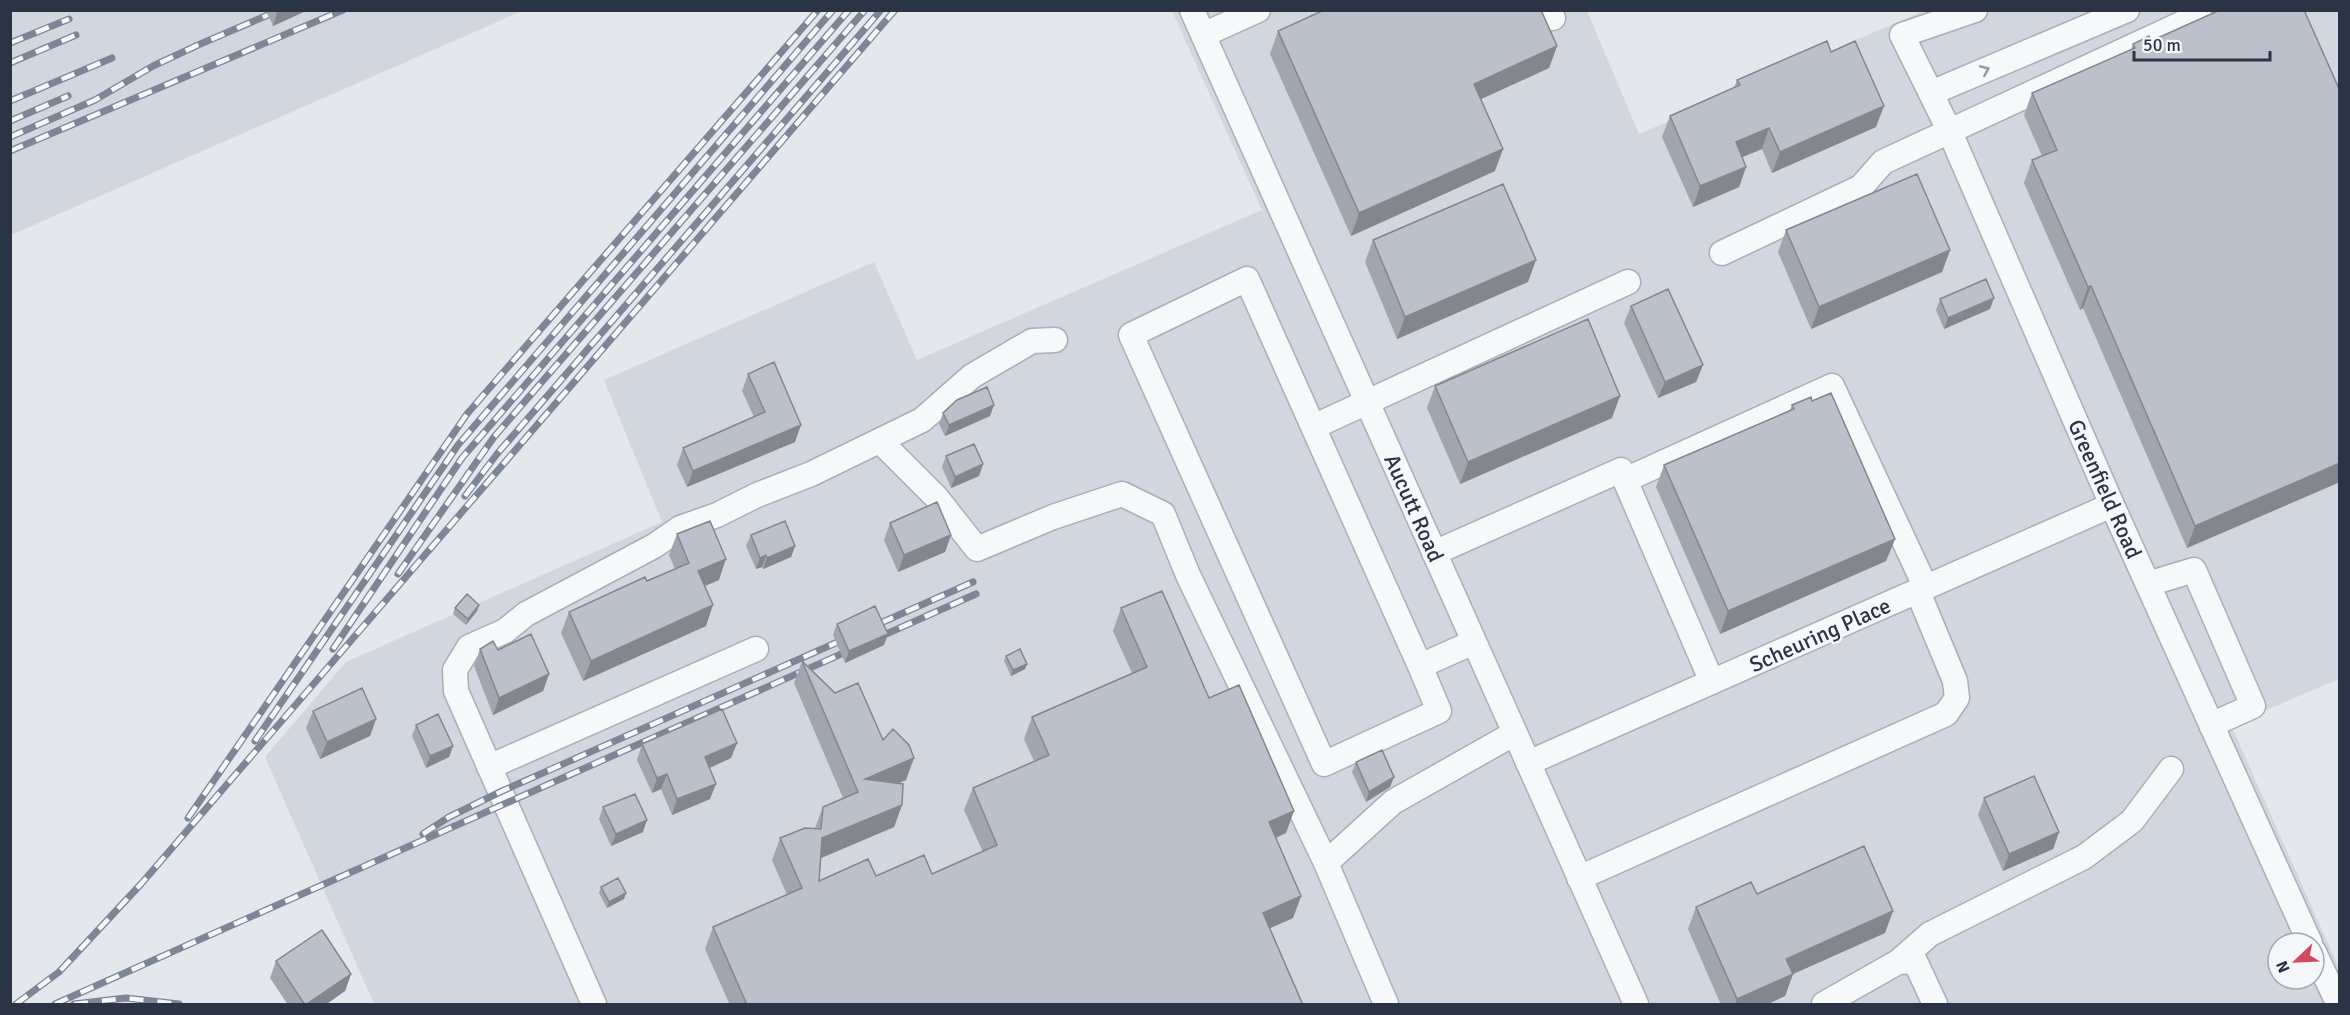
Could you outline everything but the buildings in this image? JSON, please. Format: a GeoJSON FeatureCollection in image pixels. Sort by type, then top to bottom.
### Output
{"type":"FeatureCollection","features":[{"type":"Feature","properties":{"kind":"street","name":"Aucutt Road"},"geometry":{"type":"LineString","coordinates":[[1192,10],[1636,1005]]}},
{"type":"Feature","properties":{"kind":"street"},"geometry":{"type":"LineString","coordinates":[[1203,35],[1258,10]]}},
{"type":"Feature","properties":{"kind":"street","name":"Greenfield Road"},"geometry":{"type":"LineString","coordinates":[[1975,10],[1902,35],[1949,130],[2112,505],[2305,931]]}},
{"type":"Feature","properties":{"kind":"street"},"geometry":{"type":"LineString","coordinates":[[1931,93],[2127,10]]}},
{"type":"Feature","properties":{"kind":"street"},"geometry":{"type":"LineString","coordinates":[[1722,253],[1861,188],[1883,162],[2196,17],[2199,10]]}},
{"type":"Feature","properties":{"kind":"street"},"geometry":{"type":"LineString","coordinates":[[1247,279],[1420,666],[1439,711],[1324,764],[1131,334],[1247,279]]}},
{"type":"Feature","properties":{"kind":"street"},"geometry":{"type":"LineString","coordinates":[[1313,427],[1628,282]]}},
{"type":"Feature","properties":{"kind":"street"},"geometry":{"type":"LineString","coordinates":[[594,1005],[456,691],[455,670],[468,647],[505,631],[526,614],[654,546],[680,528],[717,515],[922,420],[972,376],[1032,341],[1055,340]]}},
{"type":"Feature","properties":{"kind":"street"},"geometry":{"type":"LineString","coordinates":[[1579,878],[1946,714],[1957,698],[1955,681],[1922,590],[1832,386],[1625,480]]}},
{"type":"Feature","properties":{"kind":"street"},"geometry":{"type":"LineString","coordinates":[[880,441],[936,497],[977,549],[1053,517],[1122,494],[1163,514],[1188,575],[1326,863],[1386,1005]]}},
{"type":"Feature","properties":{"kind":"street"},"geometry":{"type":"LineString","coordinates":[[1434,554],[1622,470],[1712,682]]}},
{"type":"Feature","properties":{"kind":"street","name":"Scheuring Place"},"geometry":{"type":"LineString","coordinates":[[1528,763],[2112,505]]}},
{"type":"Feature","properties":{"kind":"street"},"geometry":{"type":"LineString","coordinates":[[2148,584],[2194,570],[2253,706],[2211,725]]}},
{"type":"Feature","properties":{"kind":"street"},"geometry":{"type":"LineString","coordinates":[[1420,666],[1474,642]]}},
{"type":"Feature","properties":{"kind":"street"},"geometry":{"type":"LineString","coordinates":[[489,767],[756,649]]}},
{"type":"Feature","properties":{"kind":"street"},"geometry":{"type":"LineString","coordinates":[[1326,863],[1393,802],[1515,734]]}},
{"type":"Feature","properties":{"kind":"street"},"geometry":{"type":"LineString","coordinates":[[1824,1005],[1898,962],[1930,934],[2084,857],[2132,821],[2171,769]]}},
{"type":"Feature","properties":{"kind":"street"},"geometry":{"type":"LineString","coordinates":[[1898,962],[1915,962],[1935,1005]]}},
{"type":"Feature","properties":{"kind":"street"},"geometry":{"type":"LineString","coordinates":[[2326,978],[2338,1003]]}},
{"type":"Feature","properties":{"kind":"shaded area"},"geometry":{"type":"Polygon","coordinates":[[[11,11],[522,11],[11,235],[11,11]]]}},
{"type":"Feature","properties":{"kind":"shaded area"},"geometry":{"type":"Polygon","coordinates":[[[1172,11],[1587,11],[1639,134],[1923,11],[2339,11],[2339,679],[2231,725],[2323,931],[2266,931],[2266,991],[2326,991],[2326,939],[2339,968],[2339,1004],[374,1004],[265,757],[346,662],[662,522],[604,380],[874,262],[917,360],[1262,210],[1172,11]]]}},
{"type":"Feature","properties":{"kind":"railway"},"geometry":{"type":"LineString","coordinates":[[10,151],[343,10]]}},
{"type":"Feature","properties":{"kind":"railway"},"geometry":{"type":"LineString","coordinates":[[188,818],[467,414],[818,10]]}},
{"type":"Feature","properties":{"kind":"railway"},"geometry":{"type":"LineString","coordinates":[[255,741],[458,445],[833,10]]}},
{"type":"Feature","properties":{"kind":"railway"},"geometry":{"type":"LineString","coordinates":[[333,649],[462,458],[849,10]]}},
{"type":"Feature","properties":{"kind":"railway"},"geometry":{"type":"LineString","coordinates":[[398,574],[494,437],[865,10]]}},
{"type":"Feature","properties":{"kind":"railway"},"geometry":{"type":"LineString","coordinates":[[465,496],[497,454],[881,10]]}},
{"type":"Feature","properties":{"kind":"railway"},"geometry":{"type":"LineString","coordinates":[[16,1004],[59,972],[141,884],[895,10]]}},
{"type":"Feature","properties":{"kind":"railway"},"geometry":{"type":"LineString","coordinates":[[10,137],[95,100],[153,66],[268,15]]}},
{"type":"Feature","properties":{"kind":"railway"},"geometry":{"type":"LineString","coordinates":[[10,43],[69,19]]}},
{"type":"Feature","properties":{"kind":"railway"},"geometry":{"type":"LineString","coordinates":[[10,63],[76,35]]}},
{"type":"Feature","properties":{"kind":"railway"},"geometry":{"type":"LineString","coordinates":[[10,101],[112,58]]}},
{"type":"Feature","properties":{"kind":"railway"},"geometry":{"type":"LineString","coordinates":[[10,121],[68,96]]}},
{"type":"Feature","properties":{"kind":"railway"},"geometry":{"type":"LineString","coordinates":[[423,834],[449,817],[500,792],[973,582]]}},
{"type":"Feature","properties":{"kind":"railway"},"geometry":{"type":"LineString","coordinates":[[55,1004],[976,594]]}},
{"type":"Feature","properties":{"kind":"railway"},"geometry":{"type":"LineString","coordinates":[[74,1004],[126,998],[179,1004]]}}]}
